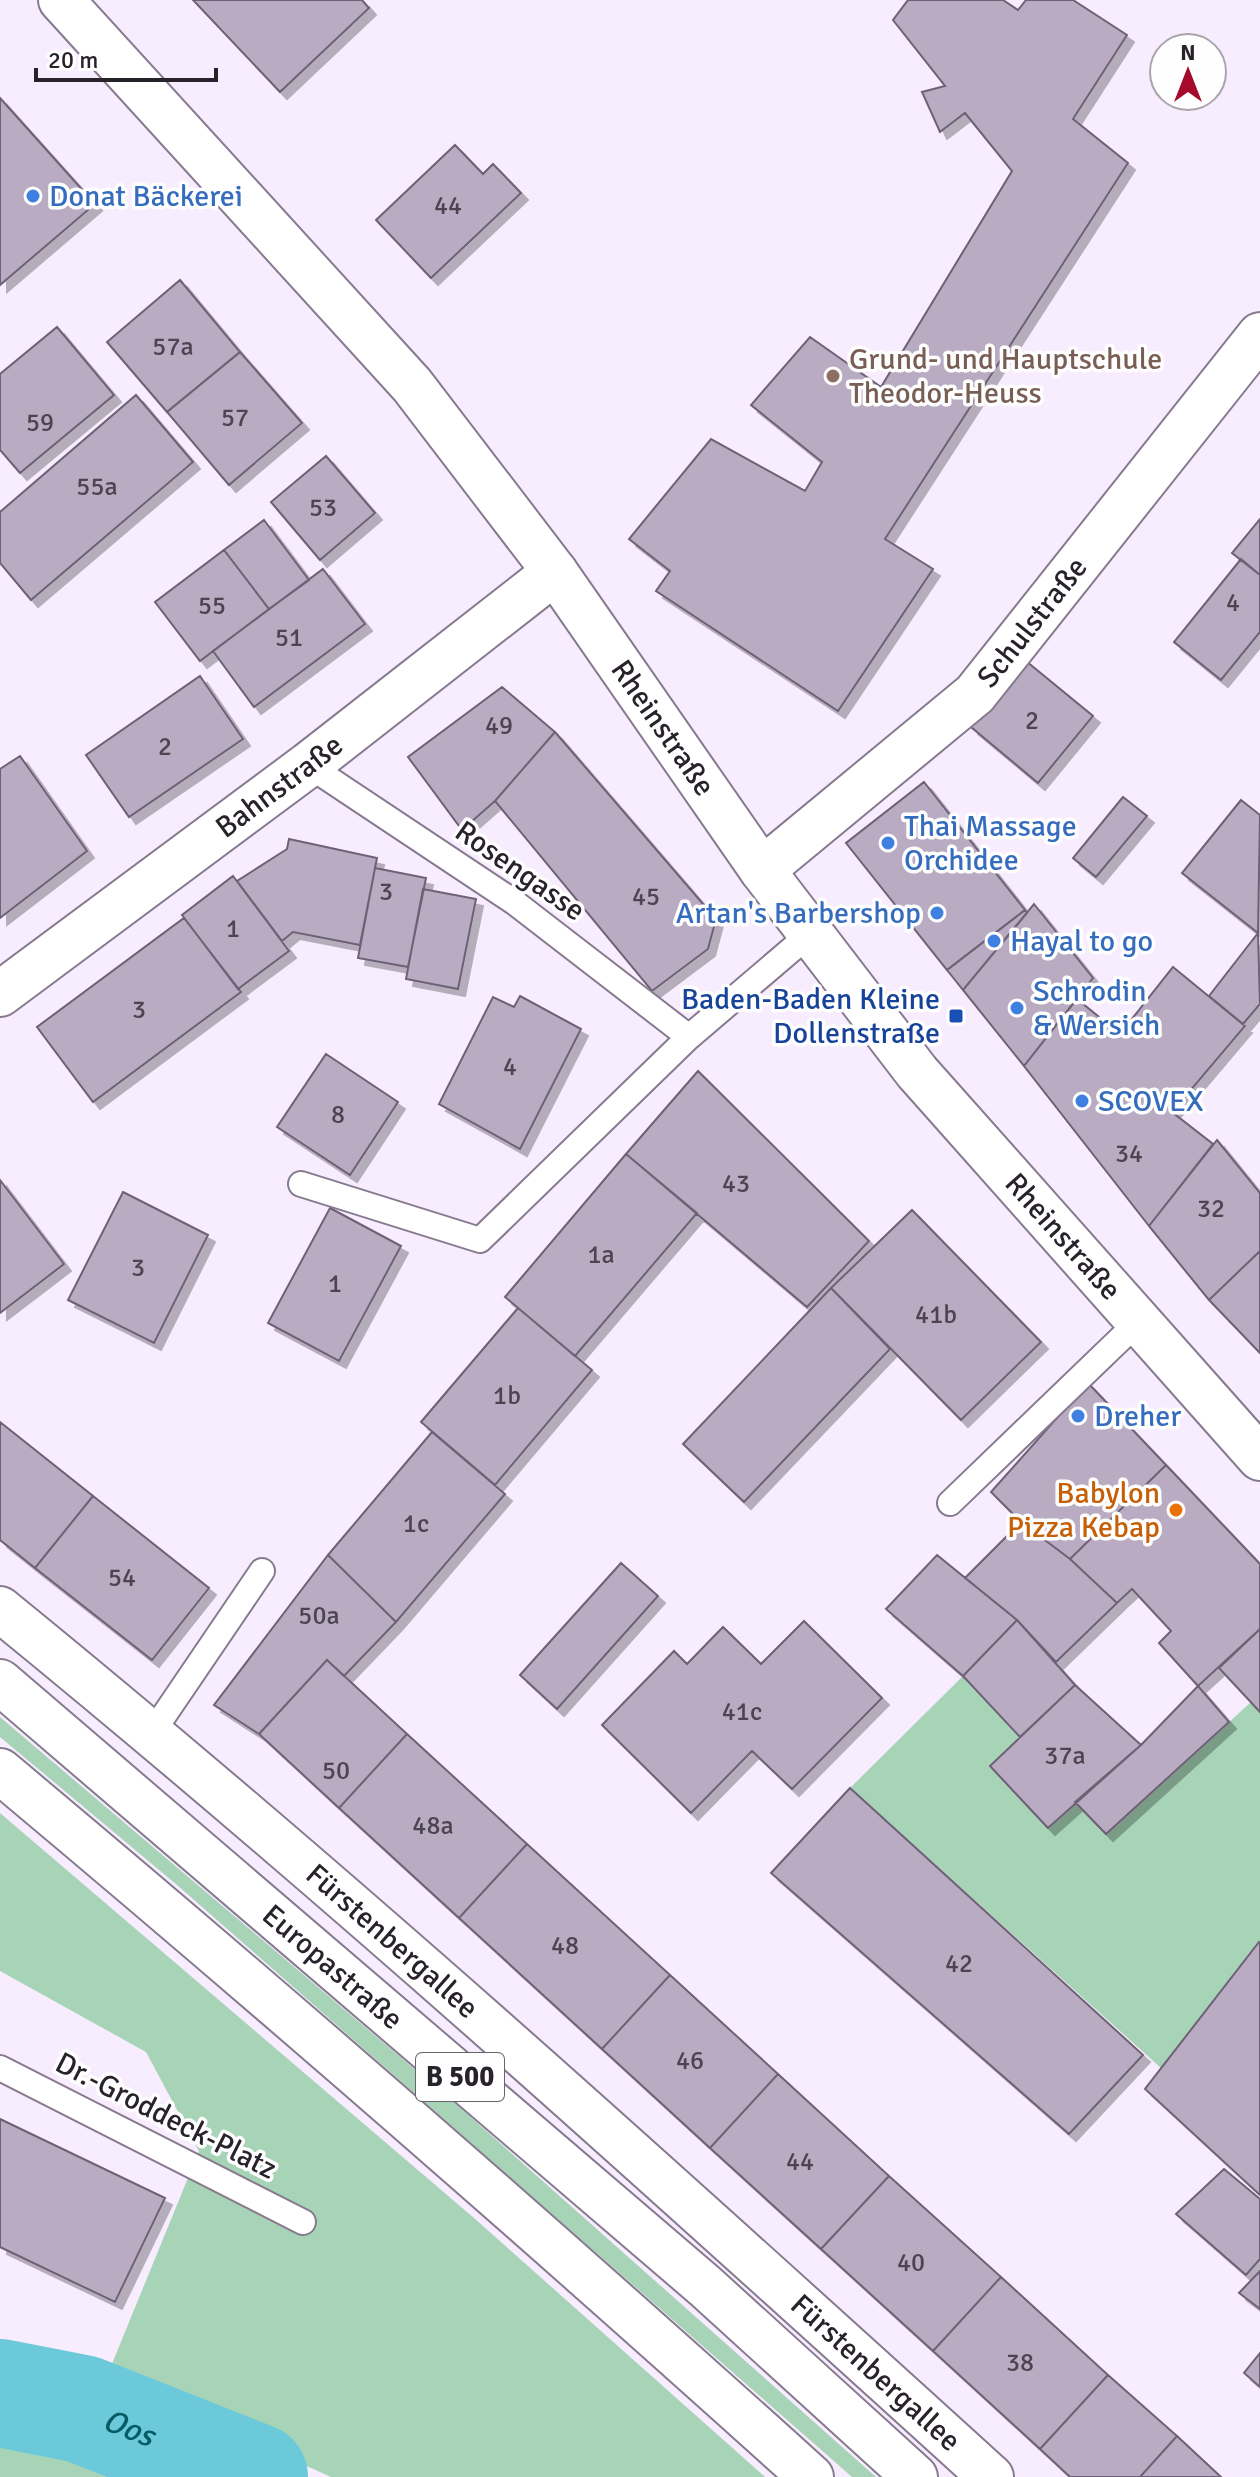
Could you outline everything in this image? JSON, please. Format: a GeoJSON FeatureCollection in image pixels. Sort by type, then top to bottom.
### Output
{"type":"FeatureCollection","features":[{"type":"Feature","properties":{"kind":"street","name":"Rheinstraße"},"geometry":{"type":"LineString","coordinates":[[61,0],[412,385],[555,572],[762,870],[917,1072],[1260,1458]]}},
{"type":"Feature","properties":{"kind":"street","name":"Schulstraße"},"geometry":{"type":"LineString","coordinates":[[762,870],[975,694],[1260,335]]}},
{"type":"Feature","properties":{"kind":"street","name":"Bahnstraße"},"geometry":{"type":"LineString","coordinates":[[0,994],[308,765],[555,572]]}},
{"type":"Feature","properties":{"kind":"street","name":"Fürstenbergallee"},"geometry":{"type":"LineString","coordinates":[[0,1609],[152,1733],[739,2248],[991,2477]]}},
{"type":"Feature","properties":{"kind":"street","name":"Europastraße"},"geometry":{"type":"LineString","coordinates":[[0,1682],[705,2286],[915,2477]]}},
{"type":"Feature","properties":{"kind":"street","name":"B 500"},"geometry":{"type":"LineString","coordinates":[[0,1771],[194,1934],[811,2477]]}},
{"type":"Feature","properties":{"kind":"lane","name":"Rosengasse"},"geometry":{"type":"LineString","coordinates":[[308,765],[514,902],[689,1037]]}},
{"type":"Feature","properties":{"kind":"lane"},"geometry":{"type":"LineString","coordinates":[[301,1184],[480,1240],[689,1037],[811,933]]}},
{"type":"Feature","properties":{"kind":"lane"},"geometry":{"type":"LineString","coordinates":[[950,1503],[1139,1321]]}},
{"type":"Feature","properties":{"kind":"lane"},"geometry":{"type":"LineString","coordinates":[[152,1733],[262,1571]]}},
{"type":"Feature","properties":{"kind":"lane","name":"Dr.-Groddeck-Platz"},"geometry":{"type":"LineString","coordinates":[[0,2068],[303,2222]]}},
{"type":"Feature","properties":{"kind":"green space"},"geometry":{"type":"Polygon","coordinates":[[[963,1676],[1020,1737],[990,1767],[1048,1828],[1075,1802],[1107,1834],[1251,1702],[1260,1712],[1260,1943],[1161,2068],[850,1788],[963,1676]]]}},
{"type":"Feature","properties":{"kind":"green space"},"geometry":{"type":"Polygon","coordinates":[[[0,1717],[465,2112],[876,2477],[852,2477],[177,1885],[0,1737],[0,1717]]]}},
{"type":"Feature","properties":{"kind":"green space"},"geometry":{"type":"Polygon","coordinates":[[[0,1813],[474,2218],[765,2477],[331,2477],[107,2376],[199,2151],[146,2052],[0,1971],[0,1813]]]}},
{"type":"Feature","properties":{"kind":"green space"},"geometry":{"type":"Polygon","coordinates":[[[0,2417],[31,2421],[164,2477],[0,2477],[0,2417]]]}},
{"type":"Feature","properties":{"kind":"building"},"geometry":{"type":"Polygon","coordinates":[[[193,0],[362,0],[369,8],[280,92],[193,0]]]}},
{"type":"Feature","properties":{"kind":"building"},"geometry":{"type":"Polygon","coordinates":[[[908,0],[1003,0],[1018,10],[1026,0],[1073,0],[1127,35],[1073,119],[1128,163],[885,539],[933,569],[838,711],[656,591],[670,571],[629,539],[711,439],[805,491],[822,462],[751,405],[810,337],[881,387],[1012,171],[965,113],[940,132],[922,92],[945,86],[893,20],[908,0]]]}},
{"type":"Feature","properties":{"kind":"building"},"geometry":{"type":"Polygon","coordinates":[[[0,98],[95,204],[0,285],[0,98]]]}},
{"type":"Feature","properties":{"kind":"building"},"geometry":{"type":"Polygon","coordinates":[[[455,145],[483,174],[493,164],[521,193],[431,278],[376,220],[455,145]]]}},
{"type":"Feature","properties":{"kind":"building"},"geometry":{"type":"Polygon","coordinates":[[[180,280],[240,352],[167,412],[107,342],[180,280]]]}},
{"type":"Feature","properties":{"kind":"building"},"geometry":{"type":"Polygon","coordinates":[[[57,327],[114,395],[20,473],[0,450],[0,374],[57,327]]]}},
{"type":"Feature","properties":{"kind":"building"},"geometry":{"type":"Polygon","coordinates":[[[240,352],[302,423],[229,485],[167,412],[240,352]]]}},
{"type":"Feature","properties":{"kind":"building"},"geometry":{"type":"Polygon","coordinates":[[[136,395],[193,462],[31,600],[0,563],[0,512],[136,395]]]}},
{"type":"Feature","properties":{"kind":"building"},"geometry":{"type":"Polygon","coordinates":[[[326,456],[375,513],[320,560],[271,502],[326,456]]]}},
{"type":"Feature","properties":{"kind":"building"},"geometry":{"type":"Polygon","coordinates":[[[1260,519],[1260,575],[1232,553],[1260,519]]]}},
{"type":"Feature","properties":{"kind":"building"},"geometry":{"type":"Polygon","coordinates":[[[264,520],[309,580],[269,609],[224,550],[264,520]]]}},
{"type":"Feature","properties":{"kind":"building"},"geometry":{"type":"Polygon","coordinates":[[[224,550],[269,609],[200,661],[155,602],[224,550]]]}},
{"type":"Feature","properties":{"kind":"building"},"geometry":{"type":"Polygon","coordinates":[[[1241,559],[1260,575],[1260,632],[1221,680],[1174,642],[1241,559]]]}},
{"type":"Feature","properties":{"kind":"building"},"geometry":{"type":"Polygon","coordinates":[[[323,569],[365,624],[254,707],[213,651],[323,569]]]}},
{"type":"Feature","properties":{"kind":"building"},"geometry":{"type":"Polygon","coordinates":[[[1026,661],[1093,716],[1038,783],[971,727],[1026,661]]]}},
{"type":"Feature","properties":{"kind":"building"},"geometry":{"type":"Polygon","coordinates":[[[200,676],[243,739],[129,817],[86,755],[200,676]]]}},
{"type":"Feature","properties":{"kind":"building"},"geometry":{"type":"Polygon","coordinates":[[[502,687],[555,732],[495,801],[462,830],[408,757],[502,687]]]}},
{"type":"Feature","properties":{"kind":"building"},"geometry":{"type":"Polygon","coordinates":[[[555,732],[716,919],[708,949],[652,991],[495,801],[555,732]]]}},
{"type":"Feature","properties":{"kind":"building"},"geometry":{"type":"Polygon","coordinates":[[[20,756],[87,851],[0,918],[0,769],[20,756]]]}},
{"type":"Feature","properties":{"kind":"building"},"geometry":{"type":"Polygon","coordinates":[[[924,782],[1025,910],[947,970],[846,843],[924,782]]]}},
{"type":"Feature","properties":{"kind":"building"},"geometry":{"type":"Polygon","coordinates":[[[1123,797],[1147,816],[1096,877],[1073,858],[1123,797]]]}},
{"type":"Feature","properties":{"kind":"building"},"geometry":{"type":"Polygon","coordinates":[[[1241,800],[1260,815],[1258,933],[1182,873],[1241,800]]]}},
{"type":"Feature","properties":{"kind":"building"},"geometry":{"type":"Polygon","coordinates":[[[289,839],[377,858],[360,945],[293,932],[282,941],[237,881],[287,849],[289,839]]]}},
{"type":"Feature","properties":{"kind":"building"},"geometry":{"type":"Polygon","coordinates":[[[375,868],[426,878],[408,967],[358,958],[375,868]]]}},
{"type":"Feature","properties":{"kind":"building"},"geometry":{"type":"Polygon","coordinates":[[[233,876],[289,951],[238,989],[182,915],[233,876]]]}},
{"type":"Feature","properties":{"kind":"building"},"geometry":{"type":"Polygon","coordinates":[[[423,889],[476,899],[458,989],[406,979],[423,889]]]}},
{"type":"Feature","properties":{"kind":"building"},"geometry":{"type":"Polygon","coordinates":[[[1034,904],[1093,978],[1024,1066],[963,990],[1034,904]]]}},
{"type":"Feature","properties":{"kind":"building","name":"Hayal to go"},"geometry":{"type":"Polygon","coordinates":[[[1025,910],[1027,913],[963,990],[947,970],[1025,910]]]}},
{"type":"Feature","properties":{"kind":"building"},"geometry":{"type":"Polygon","coordinates":[[[184,918],[241,992],[93,1102],[37,1027],[184,918]]]}},
{"type":"Feature","properties":{"kind":"building"},"geometry":{"type":"Polygon","coordinates":[[[1258,933],[1260,1004],[1243,1024],[1209,996],[1258,933]]]}},
{"type":"Feature","properties":{"kind":"building"},"geometry":{"type":"Polygon","coordinates":[[[1173,967],[1245,1026],[1172,1112],[1213,1144],[1149,1226],[1024,1066],[1077,999],[1120,1034],[1173,967]]]}},
{"type":"Feature","properties":{"kind":"building"},"geometry":{"type":"Polygon","coordinates":[[[520,996],[581,1029],[520,1149],[439,1104],[493,997],[514,1007],[520,996]]]}},
{"type":"Feature","properties":{"kind":"building"},"geometry":{"type":"Polygon","coordinates":[[[326,1054],[398,1102],[350,1175],[277,1127],[326,1054]]]}},
{"type":"Feature","properties":{"kind":"building"},"geometry":{"type":"Polygon","coordinates":[[[698,1071],[869,1241],[807,1307],[626,1154],[698,1071]]]}},
{"type":"Feature","properties":{"kind":"building"},"geometry":{"type":"Polygon","coordinates":[[[1217,1140],[1260,1193],[1260,1251],[1209,1300],[1149,1226],[1217,1140]]]}},
{"type":"Feature","properties":{"kind":"building"},"geometry":{"type":"Polygon","coordinates":[[[626,1154],[697,1213],[575,1356],[505,1297],[626,1154]]]}},
{"type":"Feature","properties":{"kind":"building"},"geometry":{"type":"Polygon","coordinates":[[[0,1180],[64,1264],[0,1313],[0,1180]]]}},
{"type":"Feature","properties":{"kind":"building"},"geometry":{"type":"Polygon","coordinates":[[[123,1192],[208,1235],[154,1343],[68,1300],[123,1192]]]}},
{"type":"Feature","properties":{"kind":"building"},"geometry":{"type":"Polygon","coordinates":[[[330,1208],[401,1246],[339,1361],[268,1323],[330,1208]]]}},
{"type":"Feature","properties":{"kind":"building"},"geometry":{"type":"Polygon","coordinates":[[[912,1210],[1041,1342],[961,1420],[831,1288],[912,1210]]]}},
{"type":"Feature","properties":{"kind":"building"},"geometry":{"type":"Polygon","coordinates":[[[1260,1251],[1260,1353],[1209,1300],[1260,1251]]]}},
{"type":"Feature","properties":{"kind":"building"},"geometry":{"type":"Polygon","coordinates":[[[831,1288],[890,1349],[744,1502],[683,1444],[831,1288]]]}},
{"type":"Feature","properties":{"kind":"building"},"geometry":{"type":"Polygon","coordinates":[[[518,1308],[592,1370],[495,1485],[421,1422],[518,1308]]]}},
{"type":"Feature","properties":{"kind":"building"},"geometry":{"type":"Polygon","coordinates":[[[1088,1383],[1166,1465],[1070,1559],[1021,1522],[991,1492],[1088,1383]]]}},
{"type":"Feature","properties":{"kind":"building"},"geometry":{"type":"Polygon","coordinates":[[[0,1422],[93,1496],[35,1568],[0,1540],[0,1422]]]}},
{"type":"Feature","properties":{"kind":"building"},"geometry":{"type":"Polygon","coordinates":[[[432,1432],[505,1494],[396,1622],[328,1555],[432,1432]]]}},
{"type":"Feature","properties":{"kind":"building"},"geometry":{"type":"Polygon","coordinates":[[[1166,1465],[1260,1564],[1260,1629],[1198,1686],[1159,1643],[1171,1631],[1132,1589],[1117,1603],[1070,1559],[1166,1465]]]}},
{"type":"Feature","properties":{"kind":"building"},"geometry":{"type":"Polygon","coordinates":[[[93,1496],[209,1588],[152,1660],[35,1568],[93,1496]]]}},
{"type":"Feature","properties":{"kind":"building"},"geometry":{"type":"Polygon","coordinates":[[[1021,1522],[1070,1559],[1117,1603],[1056,1662],[1017,1620],[965,1578],[1021,1522]]]}},
{"type":"Feature","properties":{"kind":"building"},"geometry":{"type":"Polygon","coordinates":[[[328,1555],[396,1622],[344,1676],[327,1660],[259,1734],[214,1705],[328,1555]]]}},
{"type":"Feature","properties":{"kind":"building"},"geometry":{"type":"Polygon","coordinates":[[[937,1555],[1017,1620],[963,1676],[886,1609],[937,1555]]]}},
{"type":"Feature","properties":{"kind":"building"},"geometry":{"type":"Polygon","coordinates":[[[621,1563],[658,1596],[557,1709],[520,1675],[621,1563]]]}},
{"type":"Feature","properties":{"kind":"building"},"geometry":{"type":"Polygon","coordinates":[[[1017,1620],[1075,1685],[1020,1737],[963,1676],[1017,1620]]]}},
{"type":"Feature","properties":{"kind":"building"},"geometry":{"type":"Polygon","coordinates":[[[804,1621],[882,1698],[792,1789],[752,1751],[691,1813],[602,1725],[674,1651],[687,1664],[723,1627],[761,1664],[804,1621]]]}},
{"type":"Feature","properties":{"kind":"building"},"geometry":{"type":"Polygon","coordinates":[[[1260,1629],[1260,1712],[1219,1668],[1260,1629]]]}},
{"type":"Feature","properties":{"kind":"building"},"geometry":{"type":"Polygon","coordinates":[[[327,1660],[407,1734],[339,1808],[259,1734],[327,1660]]]}},
{"type":"Feature","properties":{"kind":"building"},"geometry":{"type":"Polygon","coordinates":[[[1075,1685],[1141,1745],[1048,1828],[990,1766],[1075,1685]]]}},
{"type":"Feature","properties":{"kind":"building"},"geometry":{"type":"Polygon","coordinates":[[[1198,1686],[1229,1722],[1106,1834],[1075,1802],[1141,1745],[1198,1686]]]}},
{"type":"Feature","properties":{"kind":"building"},"geometry":{"type":"Polygon","coordinates":[[[407,1734],[527,1844],[459,1918],[339,1808],[407,1734]]]}},
{"type":"Feature","properties":{"kind":"building"},"geometry":{"type":"Polygon","coordinates":[[[850,1788],[1143,2055],[1069,2134],[771,1873],[850,1788]]]}},
{"type":"Feature","properties":{"kind":"building"},"geometry":{"type":"Polygon","coordinates":[[[527,1844],[670,1975],[602,2049],[459,1918],[527,1844]]]}},
{"type":"Feature","properties":{"kind":"building"},"geometry":{"type":"Polygon","coordinates":[[[1260,1943],[1260,2195],[1145,2089],[1260,1943]]]}},
{"type":"Feature","properties":{"kind":"building"},"geometry":{"type":"Polygon","coordinates":[[[670,1975],[778,2074],[710,2148],[602,2049],[670,1975]]]}},
{"type":"Feature","properties":{"kind":"building"},"geometry":{"type":"Polygon","coordinates":[[[778,2074],[889,2176],[821,2249],[710,2148],[778,2074]]]}},
{"type":"Feature","properties":{"kind":"building"},"geometry":{"type":"Polygon","coordinates":[[[0,2119],[165,2198],[115,2302],[0,2247],[0,2119]]]}},
{"type":"Feature","properties":{"kind":"building"},"geometry":{"type":"Polygon","coordinates":[[[1224,2169],[1260,2199],[1260,2259],[1246,2275],[1176,2214],[1224,2169]]]}},
{"type":"Feature","properties":{"kind":"building"},"geometry":{"type":"Polygon","coordinates":[[[889,2176],[1001,2277],[933,2351],[821,2249],[889,2176]]]}},
{"type":"Feature","properties":{"kind":"building"},"geometry":{"type":"Polygon","coordinates":[[[1260,2271],[1260,2309],[1239,2293],[1260,2271]]]}},
{"type":"Feature","properties":{"kind":"building"},"geometry":{"type":"Polygon","coordinates":[[[1001,2277],[1108,2375],[1040,2449],[933,2351],[1001,2277]]]}},
{"type":"Feature","properties":{"kind":"building"},"geometry":{"type":"Polygon","coordinates":[[[1260,2353],[1260,2387],[1244,2373],[1260,2353]]]}},
{"type":"Feature","properties":{"kind":"building"},"geometry":{"type":"Polygon","coordinates":[[[1108,2375],[1177,2436],[1140,2477],[1070,2477],[1040,2449],[1108,2375]]]}},
{"type":"Feature","properties":{"kind":"building"},"geometry":{"type":"Polygon","coordinates":[[[1177,2436],[1221,2477],[1140,2477],[1177,2436]]]}},
{"type":"Feature","properties":{"kind":"waterway","name":"Oos"},"geometry":{"type":"LineString","coordinates":[[0,2393],[82,2409],[254,2477]]}},
{"type":"Feature","properties":{"kind":"place","name":"Donat Bäckerei"},"geometry":{"type":"Point","coordinates":[33,196]}},
{"type":"Feature","properties":{"kind":"place","name":"Grund- und Hauptschule Theodor-Heuss"},"geometry":{"type":"Point","coordinates":[833,376]}},
{"type":"Feature","properties":{"kind":"place","name":"Thai Massage Orchidee"},"geometry":{"type":"Point","coordinates":[888,843]}},
{"type":"Feature","properties":{"kind":"place","name":"Artan's Barbershop"},"geometry":{"type":"Point","coordinates":[937,913]}},
{"type":"Feature","properties":{"kind":"place","name":"Hayal to go"},"geometry":{"type":"Point","coordinates":[994,941]}},
{"type":"Feature","properties":{"kind":"place","name":"Schrodin & Wersich"},"geometry":{"type":"Point","coordinates":[1017,1008]}},
{"type":"Feature","properties":{"kind":"place","name":"Baden-Baden Kleine Dollenstraße"},"geometry":{"type":"Point","coordinates":[956,1016]}},
{"type":"Feature","properties":{"kind":"place","name":"SCOVEX"},"geometry":{"type":"Point","coordinates":[1082,1101]}},
{"type":"Feature","properties":{"kind":"place","name":"Dreher"},"geometry":{"type":"Point","coordinates":[1078,1416]}},
{"type":"Feature","properties":{"kind":"place","name":"Babylon Pizza Kebap"},"geometry":{"type":"Point","coordinates":[1176,1510]}}]}
